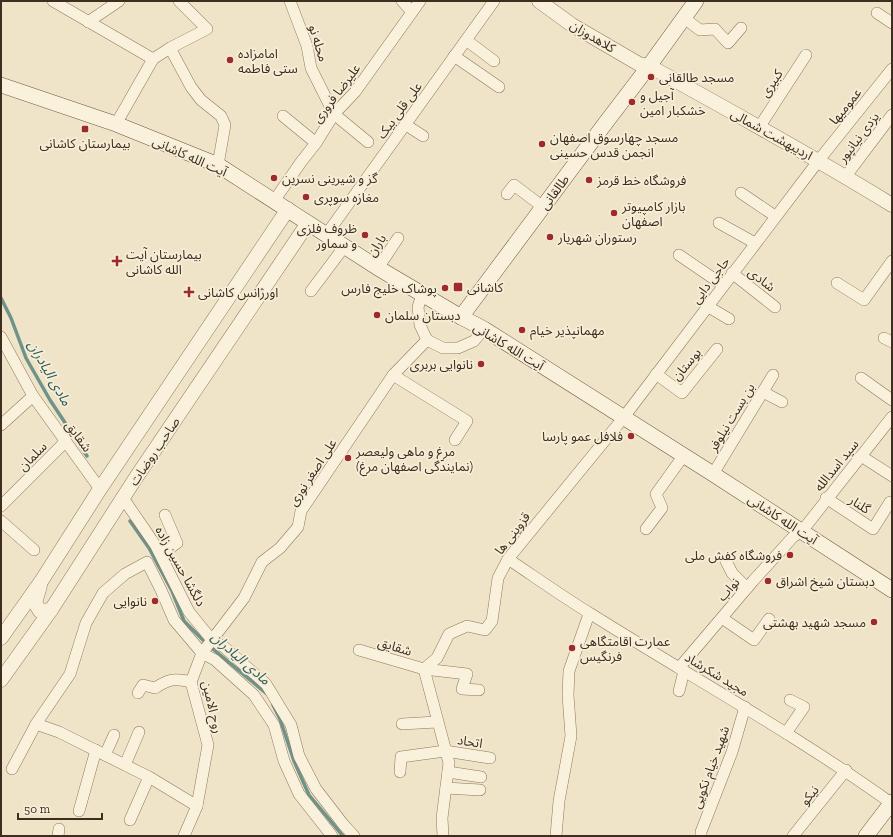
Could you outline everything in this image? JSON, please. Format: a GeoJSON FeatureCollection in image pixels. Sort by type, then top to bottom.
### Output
{"type":"FeatureCollection","features":[{"type":"Feature","properties":{"kind":"main road","name":"طالقانی"},"geometry":{"type":"LineString","coordinates":[[458,321],[696,1]]}},
{"type":"Feature","properties":{"kind":"main road","name":"آیت الله کاشانی"},"geometry":{"type":"LineString","coordinates":[[1,86],[116,124],[218,165],[288,209],[344,247],[422,295],[458,321],[484,329],[684,455],[892,590]]}},
{"type":"Feature","properties":{"kind":"main road"},"geometry":{"type":"LineString","coordinates":[[866,836],[892,803]]}},
{"type":"Feature","properties":{"kind":"street"},"geometry":{"type":"LineString","coordinates":[[53,1],[152,59]]}},
{"type":"Feature","properties":{"kind":"street"},"geometry":{"type":"LineString","coordinates":[[88,22],[120,1]]}},
{"type":"Feature","properties":{"kind":"street"},"geometry":{"type":"LineString","coordinates":[[116,124],[152,59],[207,29],[179,1]]}},
{"type":"Feature","properties":{"kind":"street","name":"محله نو"},"geometry":{"type":"LineString","coordinates":[[290,1],[307,46],[311,68],[334,114]]}},
{"type":"Feature","properties":{"kind":"street"},"geometry":{"type":"LineString","coordinates":[[402,1],[412,12]]}},
{"type":"Feature","properties":{"kind":"street","name":"علیرضا فروری"},"geometry":{"type":"LineString","coordinates":[[274,201],[316,143],[334,114],[355,92],[420,1]]}},
{"type":"Feature","properties":{"kind":"street","name":"علی قلی بیک"},"geometry":{"type":"LineString","coordinates":[[326,235],[494,1]]}},
{"type":"Feature","properties":{"kind":"street","name":"کلاهدوزان"},"geometry":{"type":"LineString","coordinates":[[538,1],[572,25],[639,64],[649,66]]}},
{"type":"Feature","properties":{"kind":"street"},"geometry":{"type":"LineString","coordinates":[[877,13],[892,24]]}},
{"type":"Feature","properties":{"kind":"street"},"geometry":{"type":"LineString","coordinates":[[684,18],[700,30],[715,29],[728,43],[741,28]]}},
{"type":"Feature","properties":{"kind":"street"},"geometry":{"type":"LineString","coordinates":[[466,40],[494,61]]}},
{"type":"Feature","properties":{"kind":"street"},"geometry":{"type":"LineString","coordinates":[[170,48],[191,87],[201,100],[221,116],[225,125],[218,165]]}},
{"type":"Feature","properties":{"kind":"street","name":"کبیری"},"geometry":{"type":"LineString","coordinates":[[760,126],[806,55]]}},
{"type":"Feature","properties":{"kind":"street"},"geometry":{"type":"LineString","coordinates":[[454,56],[499,87]]}},
{"type":"Feature","properties":{"kind":"street","name":"اردیبهشت شمالی"},"geometry":{"type":"LineString","coordinates":[[649,66],[760,126],[846,176],[892,205]]}},
{"type":"Feature","properties":{"kind":"street","name":"عمومیها"},"geometry":{"type":"LineString","coordinates":[[818,160],[892,69]]}},
{"type":"Feature","properties":{"kind":"street"},"geometry":{"type":"LineString","coordinates":[[334,114],[368,142]]}},
{"type":"Feature","properties":{"kind":"street","name":"یزدی نیانپور"},"geometry":{"type":"LineString","coordinates":[[846,176],[892,115]]}},
{"type":"Feature","properties":{"kind":"street"},"geometry":{"type":"LineString","coordinates":[[283,116],[316,143]]}},
{"type":"Feature","properties":{"kind":"street"},"geometry":{"type":"LineString","coordinates":[[406,125],[423,136]]}},
{"type":"Feature","properties":{"kind":"street","name":"حاجی دایی"},"geometry":{"type":"LineString","coordinates":[[624,417],[818,160]]}},
{"type":"Feature","properties":{"kind":"street"},"geometry":{"type":"LineString","coordinates":[[507,194],[514,185],[543,208]]}},
{"type":"Feature","properties":{"kind":"street"},"geometry":{"type":"LineString","coordinates":[[741,193],[775,216]]}},
{"type":"Feature","properties":{"kind":"street","name":"صاحب روضات"},"geometry":{"type":"LineString","coordinates":[[1,638],[42,580],[100,488],[288,209]]}},
{"type":"Feature","properties":{"kind":"street","name":"صاحب روضات"},"geometry":{"type":"LineString","coordinates":[[1,680],[51,610],[123,498],[308,223]]}},
{"type":"Feature","properties":{"kind":"street"},"geometry":{"type":"LineString","coordinates":[[719,224],[755,243]]}},
{"type":"Feature","properties":{"kind":"street","name":"باران"},"geometry":{"type":"LineString","coordinates":[[378,268],[398,238]]}},
{"type":"Feature","properties":{"kind":"street"},"geometry":{"type":"LineString","coordinates":[[311,291],[344,247]]}},
{"type":"Feature","properties":{"kind":"street"},"geometry":{"type":"LineString","coordinates":[[679,255],[723,286]]}},
{"type":"Feature","properties":{"kind":"street"},"geometry":{"type":"LineString","coordinates":[[837,283],[864,300],[892,261]]}},
{"type":"Feature","properties":{"kind":"street","name":"شادی"},"geometry":{"type":"LineString","coordinates":[[732,273],[775,306]]}},
{"type":"Feature","properties":{"kind":"street"},"geometry":{"type":"LineString","coordinates":[[422,295],[418,307],[420,325],[427,340],[443,348],[458,348],[474,341],[484,329]]}},
{"type":"Feature","properties":{"kind":"street"},"geometry":{"type":"LineString","coordinates":[[707,306],[729,319]]}},
{"type":"Feature","properties":{"kind":"street","name":"شقایق"},"geometry":{"type":"LineString","coordinates":[[1,337],[33,396],[65,442],[100,488]]}},
{"type":"Feature","properties":{"kind":"street","name":"علی اصغر نوری"},"geometry":{"type":"LineString","coordinates":[[202,653],[244,598],[262,562],[280,548],[298,527],[301,511],[393,376],[427,340]]}},
{"type":"Feature","properties":{"kind":"street","name":"بوستان"},"geometry":{"type":"LineString","coordinates":[[656,374],[682,392],[717,349]]}},
{"type":"Feature","properties":{"kind":"street","name":"بن بست نیلوفر"},"geometry":{"type":"LineString","coordinates":[[713,474],[773,375]]}},
{"type":"Feature","properties":{"kind":"street"},"geometry":{"type":"LineString","coordinates":[[393,376],[466,421],[455,440]]}},
{"type":"Feature","properties":{"kind":"street"},"geometry":{"type":"LineString","coordinates":[[861,378],[892,400]]}},
{"type":"Feature","properties":{"kind":"street"},"geometry":{"type":"LineString","coordinates":[[763,392],[782,402]]}},
{"type":"Feature","properties":{"kind":"street"},"geometry":{"type":"LineString","coordinates":[[1,425],[33,396]]}},
{"type":"Feature","properties":{"kind":"street","name":"قزوینی ها"},"geometry":{"type":"LineString","coordinates":[[424,669],[437,658],[449,634],[467,626],[485,630],[492,621],[498,578],[508,559],[624,417]]}},
{"type":"Feature","properties":{"kind":"street","name":"سید اسدالله"},"geometry":{"type":"LineString","coordinates":[[802,531],[826,498],[892,417]]}},
{"type":"Feature","properties":{"kind":"street","name":"سلمان"},"geometry":{"type":"LineString","coordinates":[[1,506],[65,442]]}},
{"type":"Feature","properties":{"kind":"street"},"geometry":{"type":"LineString","coordinates":[[646,530],[662,508],[656,494],[684,455]]}},
{"type":"Feature","properties":{"kind":"street"},"geometry":{"type":"LineString","coordinates":[[861,456],[892,476]]}},
{"type":"Feature","properties":{"kind":"street","name":"دلگشا حسین زاده"},"geometry":{"type":"LineString","coordinates":[[123,498],[161,554],[189,612],[212,640],[224,647],[266,684],[291,725],[299,756],[316,789],[354,836]]}},
{"type":"Feature","properties":{"kind":"street","name":"گلنار"},"geometry":{"type":"LineString","coordinates":[[826,498],[873,529],[890,502]]}},
{"type":"Feature","properties":{"kind":"street"},"geometry":{"type":"LineString","coordinates":[[161,554],[177,543],[165,516]]}},
{"type":"Feature","properties":{"kind":"street"},"geometry":{"type":"LineString","coordinates":[[1,521],[34,550]]}},
{"type":"Feature","properties":{"kind":"street","name":"نواب"},"geometry":{"type":"LineString","coordinates":[[681,670],[747,588],[793,537],[802,531]]}},
{"type":"Feature","properties":{"kind":"street","name":"مجید شکرشاد"},"geometry":{"type":"LineString","coordinates":[[508,559],[589,614],[745,707],[846,770],[892,803]]}},
{"type":"Feature","properties":{"kind":"street"},"geometry":{"type":"LineString","coordinates":[[726,561],[732,574],[747,588]]}},
{"type":"Feature","properties":{"kind":"street"},"geometry":{"type":"LineString","coordinates":[[12,769],[36,724],[70,674],[86,623],[103,593],[125,574],[147,562],[174,620],[202,653],[215,660],[254,695],[274,725],[284,762],[299,794],[332,836]]}},
{"type":"Feature","properties":{"kind":"street"},"geometry":{"type":"LineString","coordinates":[[42,580],[35,603],[40,611],[51,610]]}},
{"type":"Feature","properties":{"kind":"street"},"geometry":{"type":"LineString","coordinates":[[174,620],[189,612]]}},
{"type":"Feature","properties":{"kind":"street"},"geometry":{"type":"LineString","coordinates":[[556,836],[559,801],[571,736],[568,695],[569,671],[589,614]]}},
{"type":"Feature","properties":{"kind":"street"},"geometry":{"type":"LineString","coordinates":[[722,618],[754,640],[769,619]]}},
{"type":"Feature","properties":{"kind":"street"},"geometry":{"type":"LineString","coordinates":[[13,621],[21,626],[26,635],[24,646]]}},
{"type":"Feature","properties":{"kind":"street","name":"شقایق"},"geometry":{"type":"LineString","coordinates":[[359,650],[424,669],[467,674],[462,689],[479,690]]}},
{"type":"Feature","properties":{"kind":"street","name":"روح الامین"},"geometry":{"type":"LineString","coordinates":[[184,836],[197,806],[208,745],[191,682],[202,653]]}},
{"type":"Feature","properties":{"kind":"street"},"geometry":{"type":"LineString","coordinates":[[424,669],[449,764],[442,818],[443,836]]}},
{"type":"Feature","properties":{"kind":"street"},"geometry":{"type":"LineString","coordinates":[[679,691],[681,670]]}},
{"type":"Feature","properties":{"kind":"street"},"geometry":{"type":"LineString","coordinates":[[138,693],[143,685],[154,688],[163,683],[177,679],[191,682]]}},
{"type":"Feature","properties":{"kind":"street"},"geometry":{"type":"LineString","coordinates":[[786,733],[804,707],[790,700]]}},
{"type":"Feature","properties":{"kind":"street","name":"شهید خیام نکویی"},"geometry":{"type":"LineString","coordinates":[[701,836],[701,832],[732,752],[745,707]]}},
{"type":"Feature","properties":{"kind":"street"},"geometry":{"type":"LineString","coordinates":[[402,724],[437,722]]}},
{"type":"Feature","properties":{"kind":"street"},"geometry":{"type":"LineString","coordinates":[[36,724],[60,732],[149,777],[197,806]]}},
{"type":"Feature","properties":{"kind":"street"},"geometry":{"type":"LineString","coordinates":[[125,765],[139,732]]}},
{"type":"Feature","properties":{"kind":"street"},"geometry":{"type":"LineString","coordinates":[[79,811],[101,753],[114,735]]}},
{"type":"Feature","properties":{"kind":"street","name":"اتحاد"},"geometry":{"type":"LineString","coordinates":[[400,772],[401,757],[445,751],[490,758]]}},
{"type":"Feature","properties":{"kind":"street","name":"نیکو"},"geometry":{"type":"LineString","coordinates":[[793,836],[846,770]]}},
{"type":"Feature","properties":{"kind":"street"},"geometry":{"type":"LineString","coordinates":[[448,772],[481,777]]}},
{"type":"Feature","properties":{"kind":"street"},"geometry":{"type":"LineString","coordinates":[[130,820],[149,777]]}},
{"type":"Feature","properties":{"kind":"street"},"geometry":{"type":"LineString","coordinates":[[446,788],[480,790]]}},
{"type":"Feature","properties":{"kind":"waterway","name":"مادی الیادران"},"geometry":{"type":"LineString","coordinates":[[1,298],[11,318],[26,358],[50,400],[87,456]]}},
{"type":"Feature","properties":{"kind":"waterway","name":"مادی الیادران"},"geometry":{"type":"LineString","coordinates":[[130,521],[149,548],[172,591],[184,621],[207,644],[267,694]]}},
{"type":"Feature","properties":{"kind":"waterway","name":"مادی الیادران"},"geometry":{"type":"LineString","coordinates":[[273,705],[280,719],[294,761],[309,795],[343,836]]}},
{"type":"Feature","properties":{"kind":"place","name":"امامزاده ستی فاطمه"},"geometry":{"type":"Point","coordinates":[230,60]}},
{"type":"Feature","properties":{"kind":"place","name":"مسجد طالقانی"},"geometry":{"type":"Point","coordinates":[651,77]}},
{"type":"Feature","properties":{"kind":"place","name":"آجیل و خشکبار امین"},"geometry":{"type":"Point","coordinates":[632,102]}},
{"type":"Feature","properties":{"kind":"place","name":"بیمارستان کاشانی"},"geometry":{"type":"Point","coordinates":[85,129]}},
{"type":"Feature","properties":{"kind":"place","name":"مسجد چهارسوق اصفهان انجمن قدس حسینی"},"geometry":{"type":"Point","coordinates":[542,144]}},
{"type":"Feature","properties":{"kind":"place","name":"گز و شیرینی نسرین"},"geometry":{"type":"Point","coordinates":[274,178]}},
{"type":"Feature","properties":{"kind":"place","name":"فروشگاه خط قرمز"},"geometry":{"type":"Point","coordinates":[589,180]}},
{"type":"Feature","properties":{"kind":"place","name":"مغازه سوپری"},"geometry":{"type":"Point","coordinates":[306,197]}},
{"type":"Feature","properties":{"kind":"place","name":"بازار کامپیوتر اصفهان"},"geometry":{"type":"Point","coordinates":[614,213]}},
{"type":"Feature","properties":{"kind":"place","name":"ظروف فلزی و سماور"},"geometry":{"type":"Point","coordinates":[365,235]}},
{"type":"Feature","properties":{"kind":"place","name":"رستوران شهریار"},"geometry":{"type":"Point","coordinates":[550,237]}},
{"type":"Feature","properties":{"kind":"place","name":"بیمارستان آیت الله کاشانی"},"geometry":{"type":"Point","coordinates":[117,261]}},
{"type":"Feature","properties":{"kind":"place","name":"کاشانی"},"geometry":{"type":"Point","coordinates":[458,287]}},
{"type":"Feature","properties":{"kind":"place","name":"پوشاک خلیج فارس"},"geometry":{"type":"Point","coordinates":[445,288]}},
{"type":"Feature","properties":{"kind":"place","name":"اورژانس کاشانی"},"geometry":{"type":"Point","coordinates":[189,292]}},
{"type":"Feature","properties":{"kind":"place","name":"دبستان سلمان"},"geometry":{"type":"Point","coordinates":[377,315]}},
{"type":"Feature","properties":{"kind":"place","name":"مهمانپذیر خیام"},"geometry":{"type":"Point","coordinates":[522,330]}},
{"type":"Feature","properties":{"kind":"place","name":"نانوایی بربری"},"geometry":{"type":"Point","coordinates":[481,364]}},
{"type":"Feature","properties":{"kind":"place","name":"فلافل عمو پارسا"},"geometry":{"type":"Point","coordinates":[631,436]}},
{"type":"Feature","properties":{"kind":"place","name":"مرغ و ماهی ولیعصر (نمایندگی اصفهان مرغ)"},"geometry":{"type":"Point","coordinates":[348,458]}},
{"type":"Feature","properties":{"kind":"place","name":"فروشگاه کفش ملی"},"geometry":{"type":"Point","coordinates":[790,555]}},
{"type":"Feature","properties":{"kind":"place","name":"دبستان شیخ اشراق"},"geometry":{"type":"Point","coordinates":[768,581]}},
{"type":"Feature","properties":{"kind":"place","name":"نانوایی"},"geometry":{"type":"Point","coordinates":[155,601]}},
{"type":"Feature","properties":{"kind":"place","name":"مسجد شهید بهشتی"},"geometry":{"type":"Point","coordinates":[874,622]}},
{"type":"Feature","properties":{"kind":"place","name":"عمارت اقامتگاهی فرنگیس"},"geometry":{"type":"Point","coordinates":[572,648]}}]}
